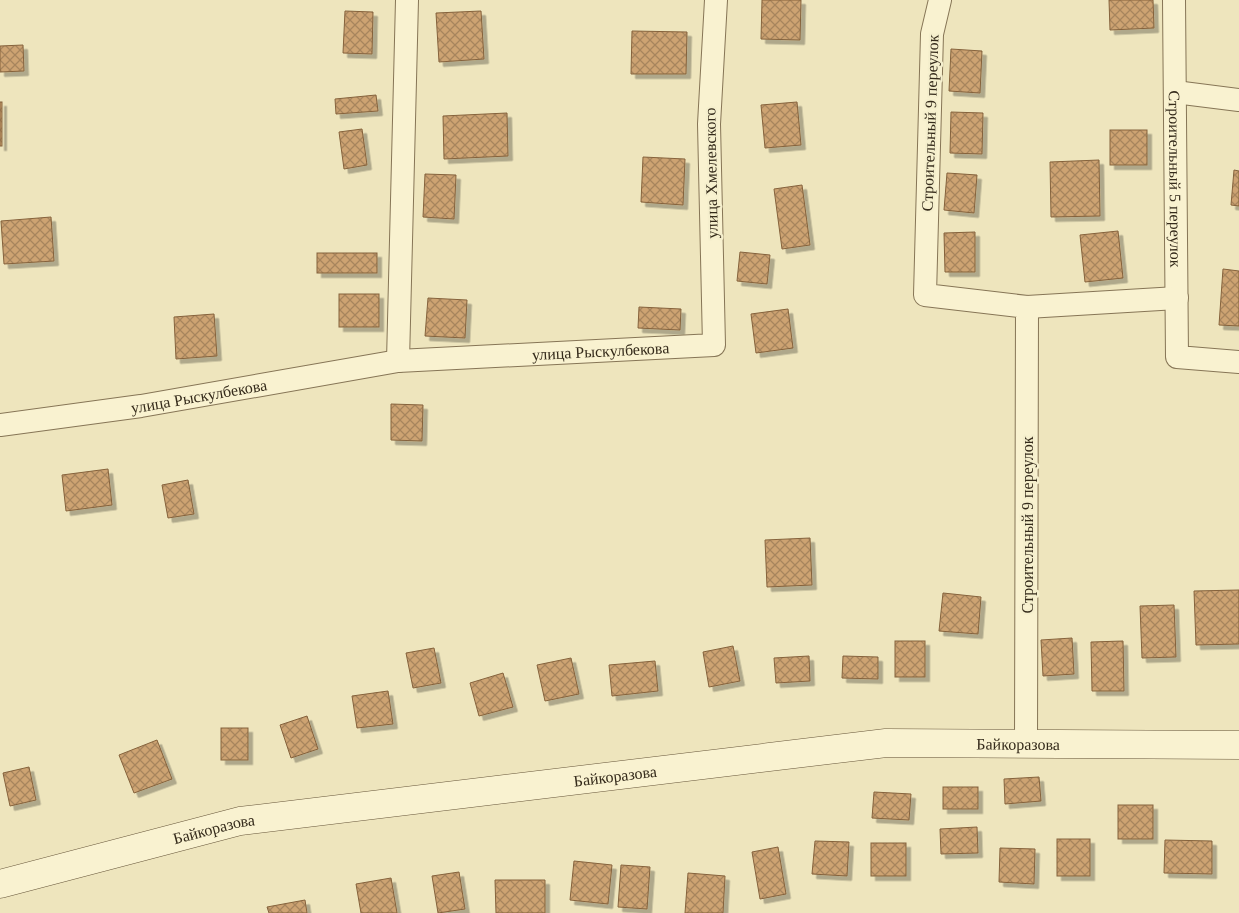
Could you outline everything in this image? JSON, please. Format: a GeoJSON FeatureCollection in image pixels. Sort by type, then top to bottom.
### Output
{"type":"FeatureCollection","features":[{"type":"Feature","properties":{"kind":"street"},"geometry":{"type":"LineString","coordinates":[[398,360],[407,0]]}},
{"type":"Feature","properties":{"kind":"street","name":"улица Хмелевского"},"geometry":{"type":"LineString","coordinates":[[714,345],[709,124],[716,0]]}},
{"type":"Feature","properties":{"kind":"street","name":"Строительный 9 переулок"},"geometry":{"type":"LineString","coordinates":[[940,0],[932,34],[925,295],[1027,307],[1177,298]]}},
{"type":"Feature","properties":{"kind":"street","name":"Строительный 5 переулок"},"geometry":{"type":"LineString","coordinates":[[1174,0],[1177,356],[1239,362]]}},
{"type":"Feature","properties":{"kind":"street"},"geometry":{"type":"LineString","coordinates":[[1175,92],[1239,100]]}},
{"type":"Feature","properties":{"kind":"street","name":"Строительный 9 переулок"},"geometry":{"type":"LineString","coordinates":[[1026,744],[1027,307]]}},
{"type":"Feature","properties":{"kind":"street","name":"улица Рыскулбекова"},"geometry":{"type":"LineString","coordinates":[[0,425],[141,406],[398,360],[714,345]]}},
{"type":"Feature","properties":{"kind":"street","name":"Байкоразова"},"geometry":{"type":"LineString","coordinates":[[0,884],[240,820],[886,743],[1239,745]]}},
{"type":"Feature","properties":{"kind":"building"},"geometry":{"type":"Polygon","coordinates":[[[762,0],[801,0],[800,40],[761,39],[762,0]]]}},
{"type":"Feature","properties":{"kind":"building"},"geometry":{"type":"Polygon","coordinates":[[[1109,0],[1153,0],[1154,28],[1110,30],[1109,0]]]}},
{"type":"Feature","properties":{"kind":"building"},"geometry":{"type":"Polygon","coordinates":[[[345,11],[373,12],[372,54],[343,53],[345,11]]]}},
{"type":"Feature","properties":{"kind":"building"},"geometry":{"type":"Polygon","coordinates":[[[481,11],[484,59],[439,62],[436,13],[481,11]]]}},
{"type":"Feature","properties":{"kind":"building"},"geometry":{"type":"Polygon","coordinates":[[[632,31],[687,32],[686,74],[631,74],[632,31]]]}},
{"type":"Feature","properties":{"kind":"building"},"geometry":{"type":"Polygon","coordinates":[[[23,45],[24,71],[0,72],[0,46],[23,45]]]}},
{"type":"Feature","properties":{"kind":"building"},"geometry":{"type":"Polygon","coordinates":[[[951,49],[982,51],[980,93],[949,91],[951,49]]]}},
{"type":"Feature","properties":{"kind":"building"},"geometry":{"type":"Polygon","coordinates":[[[376,95],[378,111],[336,114],[335,99],[376,95]]]}},
{"type":"Feature","properties":{"kind":"building"},"geometry":{"type":"Polygon","coordinates":[[[0,102],[2,102],[2,146],[0,146],[0,102]]]}},
{"type":"Feature","properties":{"kind":"building"},"geometry":{"type":"Polygon","coordinates":[[[797,102],[801,145],[765,148],[761,105],[797,102]]]}},
{"type":"Feature","properties":{"kind":"building"},"geometry":{"type":"Polygon","coordinates":[[[951,112],[983,113],[982,154],[950,153],[951,112]]]}},
{"type":"Feature","properties":{"kind":"building"},"geometry":{"type":"Polygon","coordinates":[[[507,113],[508,156],[444,159],[443,116],[507,113]]]}},
{"type":"Feature","properties":{"kind":"building"},"geometry":{"type":"Polygon","coordinates":[[[362,129],[367,165],[344,169],[339,132],[362,129]]]}},
{"type":"Feature","properties":{"kind":"building"},"geometry":{"type":"Polygon","coordinates":[[[1110,130],[1147,130],[1147,165],[1110,165],[1110,130]]]}},
{"type":"Feature","properties":{"kind":"building"},"geometry":{"type":"Polygon","coordinates":[[[643,157],[685,159],[683,205],[641,202],[643,157]]]}},
{"type":"Feature","properties":{"kind":"building"},"geometry":{"type":"Polygon","coordinates":[[[1099,160],[1100,216],[1051,217],[1050,162],[1099,160]]]}},
{"type":"Feature","properties":{"kind":"building"},"geometry":{"type":"Polygon","coordinates":[[[1234,170],[1239,171],[1239,206],[1231,205],[1234,170]]]}},
{"type":"Feature","properties":{"kind":"building"},"geometry":{"type":"Polygon","coordinates":[[[947,173],[977,175],[974,213],[944,210],[947,173]]]}},
{"type":"Feature","properties":{"kind":"building"},"geometry":{"type":"Polygon","coordinates":[[[425,174],[456,175],[454,219],[423,217],[425,174]]]}},
{"type":"Feature","properties":{"kind":"building"},"geometry":{"type":"Polygon","coordinates":[[[802,185],[810,245],[782,249],[774,189],[802,185]]]}},
{"type":"Feature","properties":{"kind":"building"},"geometry":{"type":"Polygon","coordinates":[[[51,217],[54,261],[4,264],[1,221],[51,217]]]}},
{"type":"Feature","properties":{"kind":"building"},"geometry":{"type":"Polygon","coordinates":[[[1118,231],[1123,278],[1085,282],[1080,235],[1118,231]]]}},
{"type":"Feature","properties":{"kind":"building"},"geometry":{"type":"Polygon","coordinates":[[[975,232],[975,272],[945,272],[944,233],[975,232]]]}},
{"type":"Feature","properties":{"kind":"building"},"geometry":{"type":"Polygon","coordinates":[[[740,252],[770,255],[767,284],[737,281],[740,252]]]}},
{"type":"Feature","properties":{"kind":"building"},"geometry":{"type":"Polygon","coordinates":[[[317,253],[377,253],[377,273],[317,273],[317,253]]]}},
{"type":"Feature","properties":{"kind":"building"},"geometry":{"type":"Polygon","coordinates":[[[1223,269],[1239,271],[1239,326],[1219,325],[1223,269]]]}},
{"type":"Feature","properties":{"kind":"building"},"geometry":{"type":"Polygon","coordinates":[[[339,294],[379,294],[379,327],[339,327],[339,294]]]}},
{"type":"Feature","properties":{"kind":"building"},"geometry":{"type":"Polygon","coordinates":[[[428,298],[467,300],[465,338],[425,336],[428,298]]]}},
{"type":"Feature","properties":{"kind":"building"},"geometry":{"type":"Polygon","coordinates":[[[639,307],[681,309],[680,330],[638,328],[639,307]]]}},
{"type":"Feature","properties":{"kind":"building"},"geometry":{"type":"Polygon","coordinates":[[[788,309],[793,348],[756,353],[751,314],[788,309]]]}},
{"type":"Feature","properties":{"kind":"building"},"geometry":{"type":"Polygon","coordinates":[[[214,314],[217,356],[176,359],[174,317],[214,314]]]}},
{"type":"Feature","properties":{"kind":"building"},"geometry":{"type":"Polygon","coordinates":[[[391,404],[423,405],[422,441],[391,440],[391,404]]]}},
{"type":"Feature","properties":{"kind":"building"},"geometry":{"type":"Polygon","coordinates":[[[108,469],[112,505],[66,511],[62,475],[108,469]]]}},
{"type":"Feature","properties":{"kind":"building"},"geometry":{"type":"Polygon","coordinates":[[[188,480],[194,514],[168,518],[162,485],[188,480]]]}},
{"type":"Feature","properties":{"kind":"building"},"geometry":{"type":"Polygon","coordinates":[[[810,538],[812,585],[767,587],[765,540],[810,538]]]}},
{"type":"Feature","properties":{"kind":"building"},"geometry":{"type":"Polygon","coordinates":[[[1239,590],[1239,644],[1196,645],[1194,591],[1239,590]]]}},
{"type":"Feature","properties":{"kind":"building"},"geometry":{"type":"Polygon","coordinates":[[[943,593],[981,597],[978,634],[939,631],[943,593]]]}},
{"type":"Feature","properties":{"kind":"building"},"geometry":{"type":"Polygon","coordinates":[[[1174,605],[1176,657],[1142,658],[1140,606],[1174,605]]]}},
{"type":"Feature","properties":{"kind":"building"},"geometry":{"type":"Polygon","coordinates":[[[1072,638],[1074,674],[1043,676],[1041,640],[1072,638]]]}},
{"type":"Feature","properties":{"kind":"building"},"geometry":{"type":"Polygon","coordinates":[[[895,641],[925,641],[925,677],[895,677],[895,641]]]}},
{"type":"Feature","properties":{"kind":"building"},"geometry":{"type":"Polygon","coordinates":[[[1123,641],[1124,691],[1092,691],[1091,642],[1123,641]]]}},
{"type":"Feature","properties":{"kind":"building"},"geometry":{"type":"Polygon","coordinates":[[[733,646],[740,681],[709,687],[703,652],[733,646]]]}},
{"type":"Feature","properties":{"kind":"building"},"geometry":{"type":"Polygon","coordinates":[[[434,648],[441,683],[413,688],[406,653],[434,648]]]}},
{"type":"Feature","properties":{"kind":"building"},"geometry":{"type":"Polygon","coordinates":[[[809,656],[810,681],[776,683],[774,658],[809,656]]]}},
{"type":"Feature","properties":{"kind":"building"},"geometry":{"type":"Polygon","coordinates":[[[843,656],[878,657],[878,679],[842,678],[843,656]]]}},
{"type":"Feature","properties":{"kind":"building"},"geometry":{"type":"Polygon","coordinates":[[[571,658],[579,694],[545,701],[537,665],[571,658]]]}},
{"type":"Feature","properties":{"kind":"building"},"geometry":{"type":"Polygon","coordinates":[[[655,661],[658,691],[612,696],[609,665],[655,661]]]}},
{"type":"Feature","properties":{"kind":"building"},"geometry":{"type":"Polygon","coordinates":[[[503,673],[513,707],[479,716],[470,683],[503,673]]]}},
{"type":"Feature","properties":{"kind":"building"},"geometry":{"type":"Polygon","coordinates":[[[388,691],[393,724],[357,728],[352,696],[388,691]]]}},
{"type":"Feature","properties":{"kind":"building"},"geometry":{"type":"Polygon","coordinates":[[[307,716],[318,749],[291,758],[280,725],[307,716]]]}},
{"type":"Feature","properties":{"kind":"building"},"geometry":{"type":"Polygon","coordinates":[[[221,728],[248,728],[248,760],[221,760],[221,728]]]}},
{"type":"Feature","properties":{"kind":"building"},"geometry":{"type":"Polygon","coordinates":[[[157,740],[172,779],[134,793],[119,755],[157,740]]]}},
{"type":"Feature","properties":{"kind":"building"},"geometry":{"type":"Polygon","coordinates":[[[29,767],[36,800],[10,806],[3,773],[29,767]]]}},
{"type":"Feature","properties":{"kind":"building"},"geometry":{"type":"Polygon","coordinates":[[[1039,777],[1041,801],[1005,804],[1004,779],[1039,777]]]}},
{"type":"Feature","properties":{"kind":"building"},"geometry":{"type":"Polygon","coordinates":[[[943,787],[978,787],[978,809],[943,809],[943,787]]]}},
{"type":"Feature","properties":{"kind":"building"},"geometry":{"type":"Polygon","coordinates":[[[874,792],[911,794],[909,820],[872,818],[874,792]]]}},
{"type":"Feature","properties":{"kind":"building"},"geometry":{"type":"Polygon","coordinates":[[[1118,805],[1153,805],[1153,839],[1118,839],[1118,805]]]}},
{"type":"Feature","properties":{"kind":"building"},"geometry":{"type":"Polygon","coordinates":[[[977,827],[978,853],[941,854],[940,829],[977,827]]]}},
{"type":"Feature","properties":{"kind":"building"},"geometry":{"type":"Polygon","coordinates":[[[1057,839],[1090,839],[1090,876],[1057,876],[1057,839]]]}},
{"type":"Feature","properties":{"kind":"building"},"geometry":{"type":"Polygon","coordinates":[[[1165,840],[1212,841],[1212,874],[1164,873],[1165,840]]]}},
{"type":"Feature","properties":{"kind":"building"},"geometry":{"type":"Polygon","coordinates":[[[815,841],[849,842],[847,876],[812,874],[815,841]]]}},
{"type":"Feature","properties":{"kind":"building"},"geometry":{"type":"Polygon","coordinates":[[[871,843],[906,843],[906,876],[871,876],[871,843]]]}},
{"type":"Feature","properties":{"kind":"building"},"geometry":{"type":"Polygon","coordinates":[[[778,847],[786,894],[760,899],[752,852],[778,847]]]}},
{"type":"Feature","properties":{"kind":"building"},"geometry":{"type":"Polygon","coordinates":[[[1000,848],[1035,849],[1034,884],[999,882],[1000,848]]]}},
{"type":"Feature","properties":{"kind":"building"},"geometry":{"type":"Polygon","coordinates":[[[574,861],[612,865],[608,904],[570,900],[574,861]]]}},
{"type":"Feature","properties":{"kind":"building"},"geometry":{"type":"Polygon","coordinates":[[[621,865],[650,867],[647,909],[618,907],[621,865]]]}},
{"type":"Feature","properties":{"kind":"building"},"geometry":{"type":"Polygon","coordinates":[[[459,872],[465,909],[438,913],[432,876],[459,872]]]}},
{"type":"Feature","properties":{"kind":"building"},"geometry":{"type":"Polygon","coordinates":[[[688,873],[725,876],[723,913],[685,913],[688,873]]]}},
{"type":"Feature","properties":{"kind":"building"},"geometry":{"type":"Polygon","coordinates":[[[391,878],[397,913],[361,913],[356,884],[391,878]]]}},
{"type":"Feature","properties":{"kind":"building"},"geometry":{"type":"Polygon","coordinates":[[[495,880],[545,880],[545,913],[496,913],[495,880]]]}},
{"type":"Feature","properties":{"kind":"building"},"geometry":{"type":"Polygon","coordinates":[[[305,900],[307,913],[269,913],[267,907],[305,900]]]}}]}
